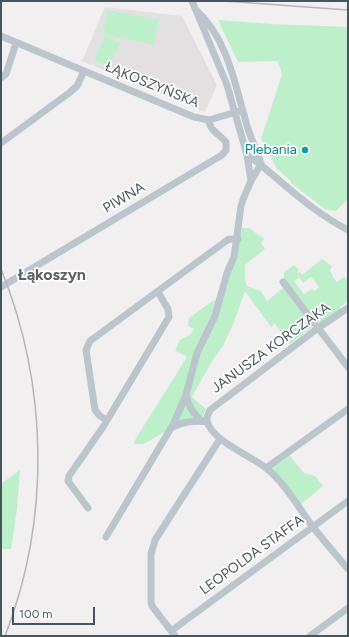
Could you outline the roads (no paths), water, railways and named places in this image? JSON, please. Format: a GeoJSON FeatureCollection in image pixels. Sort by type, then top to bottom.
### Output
{"type":"FeatureCollection","features":[{"type":"Feature","properties":{"kind":"street"},"geometry":{"type":"LineString","coordinates":[[192,1],[227,85],[248,155],[251,181]]}},
{"type":"Feature","properties":{"kind":"street"},"geometry":{"type":"LineString","coordinates":[[106,537],[174,423],[186,395],[197,353],[215,316],[234,257],[242,206],[251,181],[260,164],[259,155],[248,128],[229,63],[213,31],[197,11]]}},
{"type":"Feature","properties":{"kind":"street","name":"ŁĄKOSZYŃSKA"},"geometry":{"type":"LineString","coordinates":[[1,36],[194,117],[209,120],[243,110]]}},
{"type":"Feature","properties":{"kind":"street"},"geometry":{"type":"LineString","coordinates":[[1,78],[6,74],[16,43]]}},
{"type":"Feature","properties":{"kind":"street"},"geometry":{"type":"LineString","coordinates":[[1,143],[69,93],[77,86],[84,71]]}},
{"type":"Feature","properties":{"kind":"street","name":"PIWNA"},"geometry":{"type":"LineString","coordinates":[[1,287],[222,155],[226,150],[226,142],[213,131],[209,125],[209,120]]}},
{"type":"Feature","properties":{"kind":"street"},"geometry":{"type":"LineString","coordinates":[[248,155],[325,217],[348,230]]}},
{"type":"Feature","properties":{"kind":"street"},"geometry":{"type":"LineString","coordinates":[[250,172],[254,166],[260,164]]}},
{"type":"Feature","properties":{"kind":"street"},"geometry":{"type":"LineString","coordinates":[[106,420],[95,410],[86,350],[90,341],[226,241],[229,239],[238,239]]}},
{"type":"Feature","properties":{"kind":"street"},"geometry":{"type":"LineString","coordinates":[[284,282],[348,367]]}},
{"type":"Feature","properties":{"kind":"street"},"geometry":{"type":"LineString","coordinates":[[88,508],[68,481],[69,476],[106,420],[169,318],[168,309],[158,292]]}},
{"type":"Feature","properties":{"kind":"street","name":"JANUSZA KORCZAKA"},"geometry":{"type":"LineString","coordinates":[[205,421],[210,410],[318,328],[348,308]]}},
{"type":"Feature","properties":{"kind":"street"},"geometry":{"type":"LineString","coordinates":[[186,395],[190,408],[195,416],[205,421],[220,439],[266,468],[278,479],[313,526],[348,569]]}},
{"type":"Feature","properties":{"kind":"street"},"geometry":{"type":"LineString","coordinates":[[266,468],[348,409]]}},
{"type":"Feature","properties":{"kind":"street"},"geometry":{"type":"LineString","coordinates":[[169,430],[184,422],[205,421]]}},
{"type":"Feature","properties":{"kind":"street"},"geometry":{"type":"LineString","coordinates":[[173,633],[152,606],[151,554],[155,540],[220,439]]}},
{"type":"Feature","properties":{"kind":"street","name":"LEOPOLDA STAFFA"},"geometry":{"type":"LineString","coordinates":[[173,633],[348,501]]}},
{"type":"Feature","properties":{"kind":"street"},"geometry":{"type":"LineString","coordinates":[[310,636],[348,608]]}},
{"type":"Feature","properties":{"kind":"railway"},"geometry":{"type":"LineString","coordinates":[[224,1],[348,10]]}},
{"type":"Feature","properties":{"kind":"railway"},"geometry":{"type":"LineString","coordinates":[[1,269],[17,313],[28,359],[35,405],[38,452],[36,499],[30,545],[20,591],[5,636]]}},
{"type":"Feature","properties":{"kind":"place","name":"Plebania"},"geometry":{"type":"Point","coordinates":[305,150]}},
{"type":"Feature","properties":{"kind":"district","name":"Łąkoszyn"},"geometry":{"type":"Point","coordinates":[52,275]}}]}
